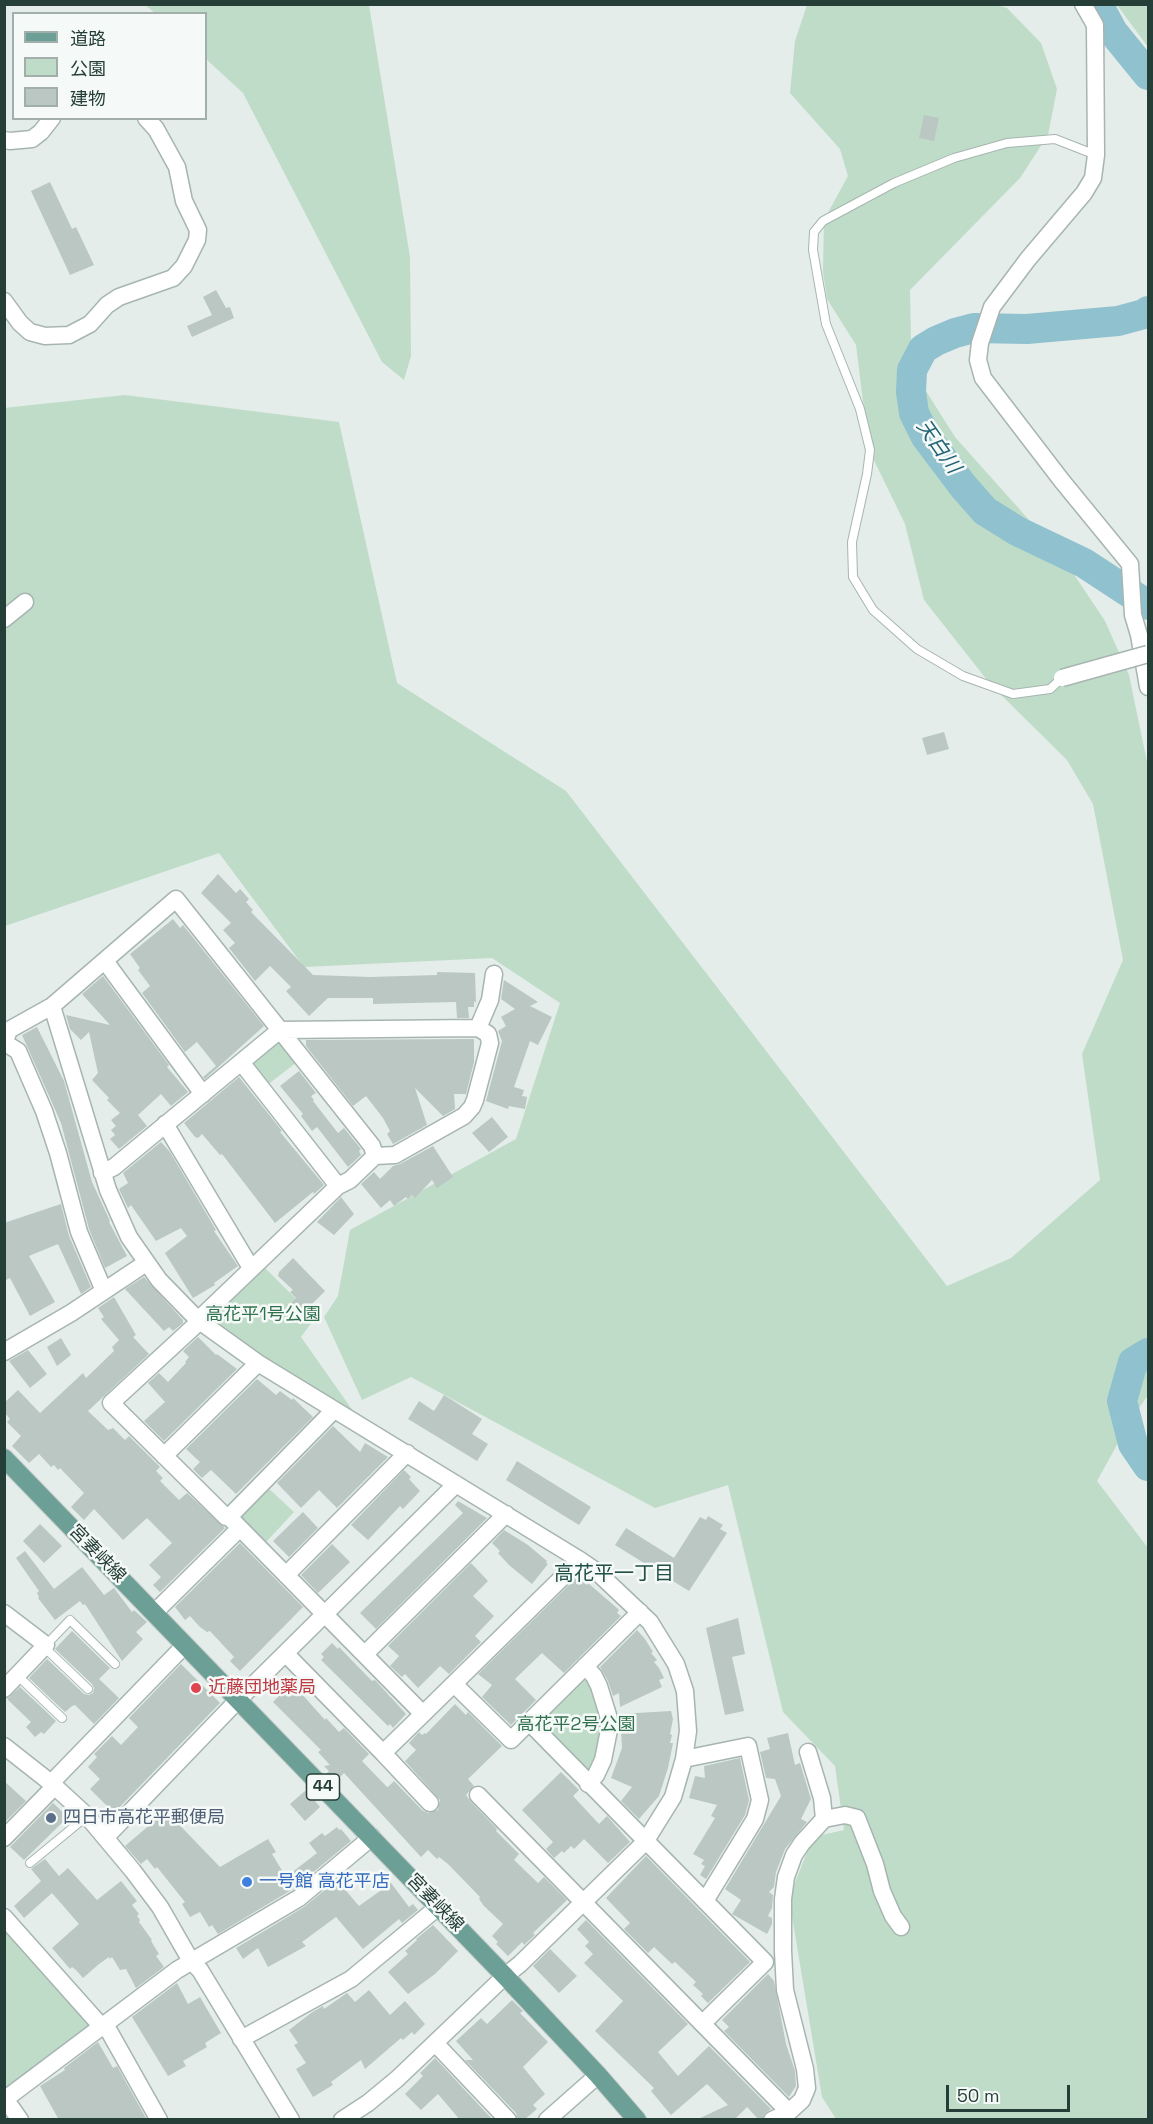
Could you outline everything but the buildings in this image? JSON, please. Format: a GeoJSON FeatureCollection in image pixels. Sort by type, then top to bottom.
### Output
{"type":"FeatureCollection","features":[{"type":"Feature","properties":{"kind":"main road","name":"宮妻峡線"},"geometry":{"type":"LineString","coordinates":[[4,1458],[505,1976],[637,2120]]}},
{"type":"Feature","properties":{"kind":"street"},"geometry":{"type":"LineString","coordinates":[[1083,4],[1095,24],[1096,155],[1093,178],[1084,193],[992,307],[980,343],[978,360],[983,378],[1062,481],[1130,564],[1133,615],[1149,687]]}},
{"type":"Feature","properties":{"kind":"street"},"geometry":{"type":"LineString","coordinates":[[4,140],[32,139],[50,120]]}},
{"type":"Feature","properties":{"kind":"street"},"geometry":{"type":"LineString","coordinates":[[4,300],[20,323],[30,332],[45,336],[69,335],[90,324],[107,305],[119,297],[173,278],[184,266],[197,240],[198,230],[184,201],[177,168],[156,129],[148,120]]}},
{"type":"Feature","properties":{"kind":"street"},"geometry":{"type":"LineString","coordinates":[[4,619],[25,602]]}},
{"type":"Feature","properties":{"kind":"street"},"geometry":{"type":"LineString","coordinates":[[1062,678],[1149,654]]}},
{"type":"Feature","properties":{"kind":"street"},"geometry":{"type":"LineString","coordinates":[[104,1291],[79,1232],[44,1111],[18,1051],[5,1044],[9,1030],[52,1006],[176,899],[372,1146],[375,1156]]}},
{"type":"Feature","properties":{"kind":"street"},"geometry":{"type":"LineString","coordinates":[[105,961],[203,1094]]}},
{"type":"Feature","properties":{"kind":"street"},"geometry":{"type":"LineString","coordinates":[[478,1028],[490,1000],[494,974]]}},
{"type":"Feature","properties":{"kind":"street"},"geometry":{"type":"LineString","coordinates":[[52,1006],[102,1173],[117,1213],[146,1263],[159,1280],[199,1320],[258,1363],[596,1571],[640,1612],[656,1631],[681,1677],[687,1708],[688,1731],[684,1759],[673,1797],[645,1842],[520,1964],[381,2093],[342,2120]]}},
{"type":"Feature","properties":{"kind":"street"},"geometry":{"type":"LineString","coordinates":[[102,1173],[114,1167],[280,1030],[478,1028],[488,1034],[490,1042],[472,1107],[464,1116],[395,1155],[375,1156],[350,1179],[338,1186],[111,1403],[226,1517],[234,1522],[423,1714]]}},
{"type":"Feature","properties":{"kind":"street"},"geometry":{"type":"LineString","coordinates":[[241,1062],[338,1186]]}},
{"type":"Feature","properties":{"kind":"street"},"geometry":{"type":"LineString","coordinates":[[165,1124],[251,1268]]}},
{"type":"Feature","properties":{"kind":"street"},"geometry":{"type":"LineString","coordinates":[[4,1352],[71,1313],[146,1263]]}},
{"type":"Feature","properties":{"kind":"street"},"geometry":{"type":"LineString","coordinates":[[164,1456],[258,1363]]}},
{"type":"Feature","properties":{"kind":"street"},"geometry":{"type":"LineString","coordinates":[[154,1613],[334,1410]]}},
{"type":"Feature","properties":{"kind":"street"},"geometry":{"type":"LineString","coordinates":[[286,1575],[407,1454]]}},
{"type":"Feature","properties":{"kind":"street"},"geometry":{"type":"LineString","coordinates":[[106,1837],[238,1700],[456,1484]]}},
{"type":"Feature","properties":{"kind":"street"},"geometry":{"type":"LineString","coordinates":[[365,1654],[506,1514]]}},
{"type":"Feature","properties":{"kind":"street"},"geometry":{"type":"LineString","coordinates":[[383,1753],[580,1560]]}},
{"type":"Feature","properties":{"kind":"street"},"geometry":{"type":"LineString","coordinates":[[454,1685],[511,1740],[640,1612]]}},
{"type":"Feature","properties":{"kind":"street"},"geometry":{"type":"LineString","coordinates":[[4,1613],[45,1646],[4,1689]]}},
{"type":"Feature","properties":{"kind":"street"},"geometry":{"type":"LineString","coordinates":[[4,1838],[185,1645]]}},
{"type":"Feature","properties":{"kind":"street"},"geometry":{"type":"LineString","coordinates":[[286,1654],[430,1803]]}},
{"type":"Feature","properties":{"kind":"street"},"geometry":{"type":"LineString","coordinates":[[585,1666],[599,1686],[608,1715],[609,1730],[603,1760],[596,1775],[588,1784]]}},
{"type":"Feature","properties":{"kind":"street"},"geometry":{"type":"LineString","coordinates":[[529,1722],[765,1962],[703,2023]]}},
{"type":"Feature","properties":{"kind":"street"},"geometry":{"type":"LineString","coordinates":[[4,1746],[53,1784],[87,1816],[160,1907],[191,1961],[200,1970],[291,2120]]}},
{"type":"Feature","properties":{"kind":"street"},"geometry":{"type":"LineString","coordinates":[[684,1759],[748,1746],[760,1800],[755,1819],[705,1901]]}},
{"type":"Feature","properties":{"kind":"street"},"geometry":{"type":"LineString","coordinates":[[808,1752],[822,1798],[824,1819]]}},
{"type":"Feature","properties":{"kind":"street"},"geometry":{"type":"LineString","coordinates":[[477,1795],[789,2112]]}},
{"type":"Feature","properties":{"kind":"street"},"geometry":{"type":"LineString","coordinates":[[772,2120],[789,2112],[802,2100],[807,2088],[805,2069],[785,1990],[783,1899],[786,1877],[794,1855],[824,1819],[850,1815],[857,1818],[875,1864],[882,1891],[900,1927]]}},
{"type":"Feature","properties":{"kind":"street"},"geometry":{"type":"LineString","coordinates":[[20,2120],[5,2099],[191,1961],[299,1898],[372,1837]]}},
{"type":"Feature","properties":{"kind":"street"},"geometry":{"type":"LineString","coordinates":[[241,2039],[351,1979],[438,1907]]}},
{"type":"Feature","properties":{"kind":"street"},"geometry":{"type":"LineString","coordinates":[[4,1917],[104,2025],[159,2120]]}},
{"type":"Feature","properties":{"kind":"street"},"geometry":{"type":"LineString","coordinates":[[435,2043],[508,2120]]}},
{"type":"Feature","properties":{"kind":"street"},"geometry":{"type":"LineString","coordinates":[[547,2120],[598,2075]]}},
{"type":"Feature","properties":{"kind":"lane"},"geometry":{"type":"LineString","coordinates":[[1062,678],[1050,689],[1013,694],[963,676],[917,649],[873,610],[853,577],[852,542],[870,450],[860,409],[826,324],[813,250],[814,232],[823,221],[894,183],[954,158],[1007,143],[1055,139],[1096,155]]}},
{"type":"Feature","properties":{"kind":"lane"},"geometry":{"type":"LineString","coordinates":[[88,1689],[45,1646],[70,1620],[115,1664]]}},
{"type":"Feature","properties":{"kind":"lane"},"geometry":{"type":"LineString","coordinates":[[17,1676],[62,1718]]}},
{"type":"Feature","properties":{"kind":"lane"},"geometry":{"type":"LineString","coordinates":[[30,1863],[87,1816]]}},
{"type":"Feature","properties":{"kind":"green space"},"geometry":{"type":"Polygon","coordinates":[[[145,5],[369,5],[410,257],[411,356],[404,380],[382,362],[243,93],[207,60],[207,12],[154,12],[145,5]]]}},
{"type":"Feature","properties":{"kind":"green space"},"geometry":{"type":"Polygon","coordinates":[[[807,5],[997,5],[1007,8],[1041,43],[1057,89],[1048,135],[1020,178],[910,290],[911,340],[926,391],[955,437],[1063,558],[1105,621],[1129,675],[1148,767],[1148,1395],[1129,1423],[1097,1481],[1148,1548],[1148,2119],[836,2119],[822,2097],[789,1898],[813,1837],[844,1830],[835,1766],[783,1712],[728,1485],[655,1508],[411,1377],[362,1400],[324,1317],[338,1296],[350,1230],[516,1139],[560,1003],[492,958],[304,967],[219,853],[5,926],[4,408],[125,395],[339,422],[397,683],[566,791],[947,1286],[1011,1258],[1100,1180],[1082,1054],[1123,960],[1093,804],[1067,760],[991,685],[924,600],[905,524],[869,450],[856,345],[827,299],[823,272],[824,220],[848,176],[840,149],[790,93],[795,41],[807,5]]]}},
{"type":"Feature","properties":{"kind":"green space"},"geometry":{"type":"Polygon","coordinates":[[[1117,5],[1148,5],[1148,47],[1117,5]]]}},
{"type":"Feature","properties":{"kind":"green space"},"geometry":{"type":"Polygon","coordinates":[[[274,1040],[280,1041],[297,1062],[266,1086],[250,1060],[274,1040]]]}},
{"type":"Feature","properties":{"kind":"green space","name":"高花平1号公園"},"geometry":{"type":"Polygon","coordinates":[[[264,1267],[315,1318],[301,1337],[353,1411],[259,1354],[213,1321],[213,1314],[264,1267]]]}},
{"type":"Feature","properties":{"kind":"green space"},"geometry":{"type":"Polygon","coordinates":[[[266,1486],[294,1512],[266,1542],[240,1518],[241,1510],[266,1486]]]}},
{"type":"Feature","properties":{"kind":"green space","name":"高花平2号公園"},"geometry":{"type":"Polygon","coordinates":[[[584,1677],[595,1689],[603,1732],[592,1773],[586,1774],[541,1728],[541,1721],[584,1677]]]}},
{"type":"Feature","properties":{"kind":"green space"},"geometry":{"type":"Polygon","coordinates":[[[4,1922],[97,2024],[7,2088],[4,2086],[4,1922]]]}},
{"type":"Feature","properties":{"kind":"waterway","name":"天白川"},"geometry":{"type":"LineString","coordinates":[[1098,4],[1113,32],[1148,75]]}},
{"type":"Feature","properties":{"kind":"waterway","name":"天白川"},"geometry":{"type":"LineString","coordinates":[[1148,311],[1118,321],[1027,329],[974,328],[955,333],[923,349],[912,370],[911,392],[914,413],[926,437],[985,511],[1017,531],[1084,563],[1148,605]]}},
{"type":"Feature","properties":{"kind":"waterway","name":"天白川"},"geometry":{"type":"LineString","coordinates":[[1148,1353],[1133,1362],[1122,1401],[1133,1444],[1148,1466]]}},
{"type":"Feature","properties":{"kind":"place","name":"近藤団地薬局"},"geometry":{"type":"Point","coordinates":[196,1688]}},
{"type":"Feature","properties":{"kind":"place","name":"四日市高花平郵便局"},"geometry":{"type":"Point","coordinates":[51,1818]}},
{"type":"Feature","properties":{"kind":"place","name":"一号館 高花平店"},"geometry":{"type":"Point","coordinates":[247,1882]}},
{"type":"Feature","properties":{"kind":"district","name":"高花平一丁目"},"geometry":{"type":"Point","coordinates":[614,1575]}}]}
